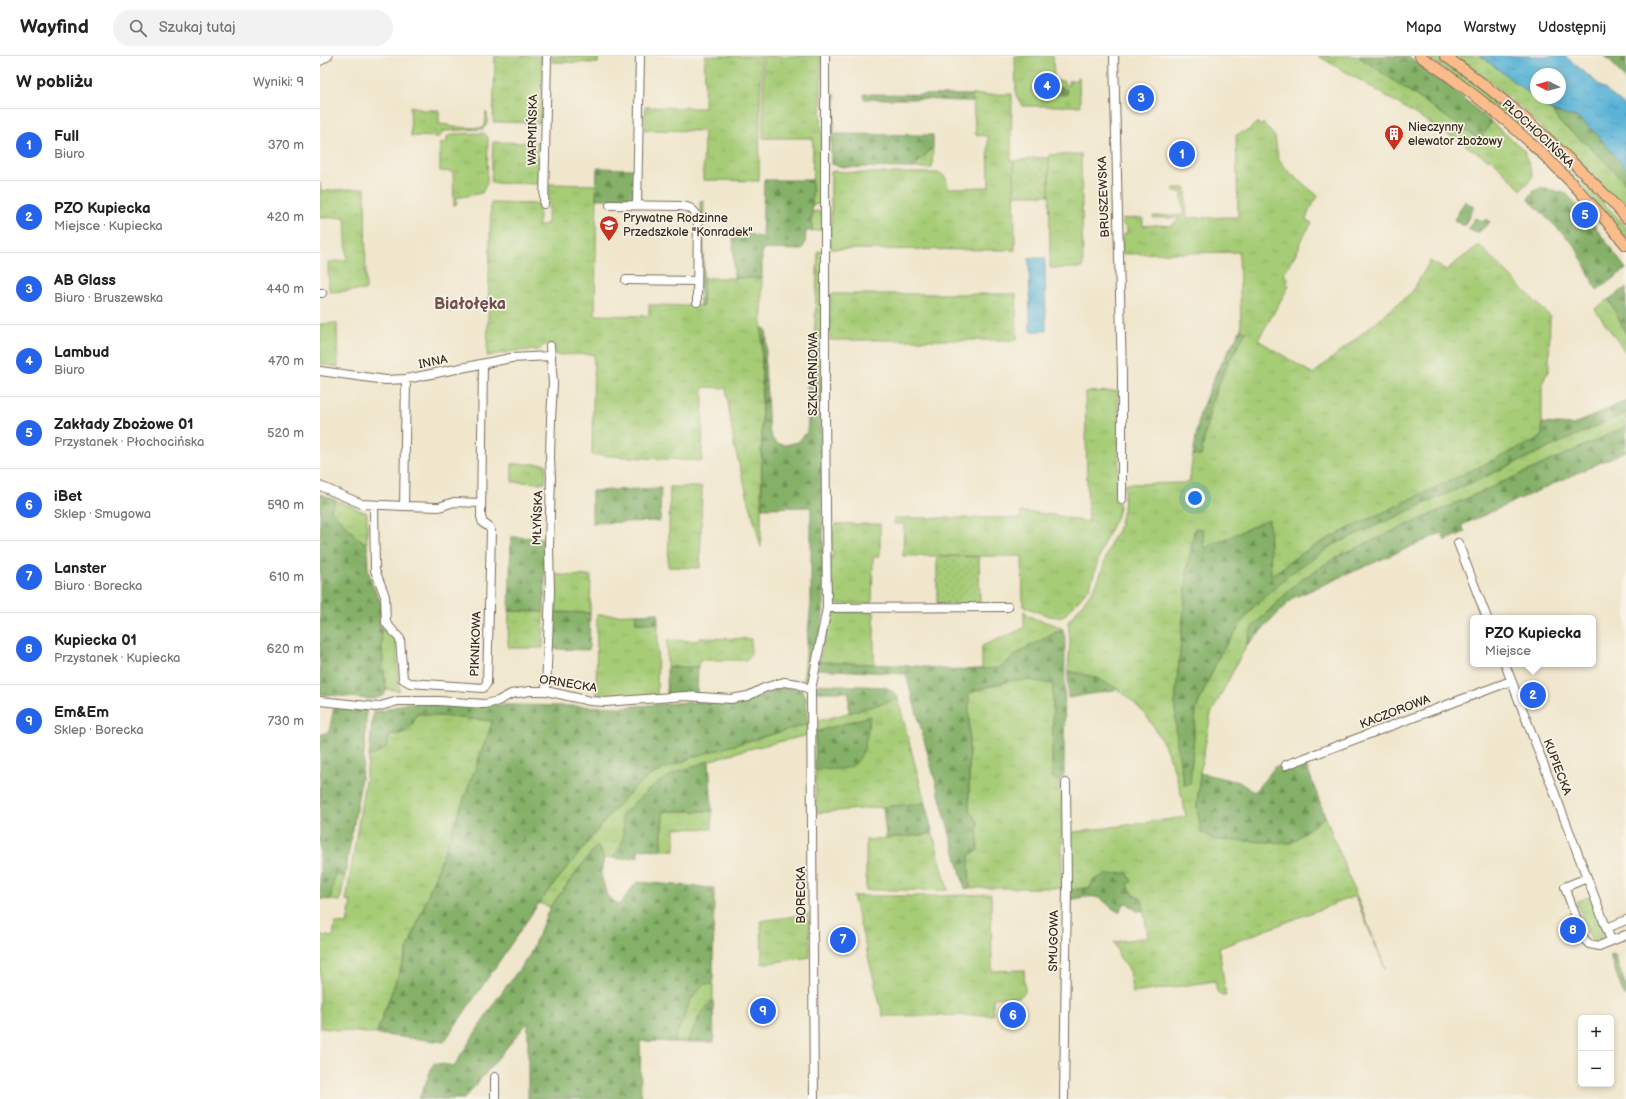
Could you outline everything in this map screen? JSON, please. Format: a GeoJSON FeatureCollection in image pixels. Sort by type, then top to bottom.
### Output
{"type":"FeatureCollection","features":[{"type":"Feature","properties":{"kind":"main road","name":"PŁOCHOCIŃSKA"},"geometry":{"type":"LineString","coordinates":[[1420,56],[1452,78],[1488,106],[1528,141],[1558,169],[1626,245]]}},
{"type":"Feature","properties":{"kind":"main road","name":"PŁOCHOCIŃSKA"},"geometry":{"type":"LineString","coordinates":[[1445,56],[1478,80],[1552,142],[1588,177],[1626,218]]}},
{"type":"Feature","properties":{"kind":"street"},"geometry":{"type":"LineString","coordinates":[[320,60],[328,56]]}},
{"type":"Feature","properties":{"kind":"street","name":"WARMIŃSKA"},"geometry":{"type":"LineString","coordinates":[[544,204],[547,56]]}},
{"type":"Feature","properties":{"kind":"street"},"geometry":{"type":"LineString","coordinates":[[637,205],[640,56]]}},
{"type":"Feature","properties":{"kind":"street","name":"SZKLARNIOWA"},"geometry":{"type":"LineString","coordinates":[[811,690],[827,608],[825,409],[825,56]]}},
{"type":"Feature","properties":{"kind":"street","name":"BRUSZEWSKA"},"geometry":{"type":"LineString","coordinates":[[1114,56],[1121,338],[1122,500]]}},
{"type":"Feature","properties":{"kind":"street"},"geometry":{"type":"LineString","coordinates":[[610,205],[681,206],[690,207],[694,211],[698,217],[697,302]]}},
{"type":"Feature","properties":{"kind":"street"},"geometry":{"type":"LineString","coordinates":[[626,280],[697,281]]}},
{"type":"Feature","properties":{"kind":"street","name":"MŁYŃSKA"},"geometry":{"type":"LineString","coordinates":[[546,690],[550,591],[550,459],[553,383],[550,346]]}},
{"type":"Feature","properties":{"kind":"street","name":"INNA"},"geometry":{"type":"LineString","coordinates":[[320,371],[386,380],[406,379],[511,358],[551,356]]}},
{"type":"Feature","properties":{"kind":"street","name":"PIKNIKOWA"},"geometry":{"type":"LineString","coordinates":[[374,505],[375,570],[385,596],[386,623],[400,639],[403,679],[410,682],[481,689],[485,687],[491,531],[482,520],[481,503],[483,364]]}},
{"type":"Feature","properties":{"kind":"street"},"geometry":{"type":"LineString","coordinates":[[404,506],[406,379]]}},
{"type":"Feature","properties":{"kind":"street"},"geometry":{"type":"LineString","coordinates":[[320,486],[362,504],[439,507],[454,502],[481,503]]}},
{"type":"Feature","properties":{"kind":"street"},"geometry":{"type":"LineString","coordinates":[[1458,543],[1486,615]]}},
{"type":"Feature","properties":{"kind":"street"},"geometry":{"type":"LineString","coordinates":[[827,608],[1008,607]]}},
{"type":"Feature","properties":{"kind":"street","name":"KUPIECKA"},"geometry":{"type":"LineString","coordinates":[[1505,667],[1611,940]]}},
{"type":"Feature","properties":{"kind":"street","name":"KACZOROWA"},"geometry":{"type":"LineString","coordinates":[[1286,765],[1511,681]]}},
{"type":"Feature","properties":{"kind":"street","name":"ORNECKA"},"geometry":{"type":"LineString","coordinates":[[320,701],[377,707],[398,701],[438,701],[485,704],[493,703],[520,692],[546,690],[606,702],[685,696],[731,699],[748,696],[764,688],[784,682],[791,682],[811,690]]}},
{"type":"Feature","properties":{"kind":"street","name":"BORECKA"},"geometry":{"type":"LineString","coordinates":[[811,690],[814,1099]]}},
{"type":"Feature","properties":{"kind":"street","name":"SMUGOWA"},"geometry":{"type":"LineString","coordinates":[[1064,1099],[1067,889],[1066,783]]}},
{"type":"Feature","properties":{"kind":"street"},"geometry":{"type":"LineString","coordinates":[[1587,878],[1565,887],[1582,933],[1588,944],[1599,946],[1626,935]]}},
{"type":"Feature","properties":{"kind":"street"},"geometry":{"type":"LineString","coordinates":[[1607,928],[1626,920]]}},
{"type":"Feature","properties":{"kind":"street"},"geometry":{"type":"LineString","coordinates":[[495,1077],[495,1099]]}},
{"type":"Feature","properties":{"kind":"green space"},"geometry":{"type":"Polygon","coordinates":[[[495,56],[543,56],[541,123],[493,122],[495,56]]]}},
{"type":"Feature","properties":{"kind":"green space"},"geometry":{"type":"Polygon","coordinates":[[[552,56],[598,56],[598,63],[552,62],[552,56]]]}},
{"type":"Feature","properties":{"kind":"green space"},"geometry":{"type":"Polygon","coordinates":[[[705,56],[761,56],[759,181],[703,180],[704,131],[645,130],[645,107],[704,108],[705,56]]]}},
{"type":"Feature","properties":{"kind":"green space"},"geometry":{"type":"Polygon","coordinates":[[[763,56],[821,56],[822,200],[820,203],[812,206],[813,138],[763,138],[763,56]]]}},
{"type":"Feature","properties":{"kind":"green space"},"geometry":{"type":"Polygon","coordinates":[[[1015,56],[1053,56],[1054,80],[1046,78],[1041,80],[1049,93],[1064,95],[1068,93],[1061,87],[1056,88],[1055,81],[1064,81],[1064,85],[1069,85],[1069,81],[1077,80],[1077,77],[1079,77],[1080,106],[1022,106],[1016,95],[1015,56]]]}},
{"type":"Feature","properties":{"kind":"green space"},"geometry":{"type":"Polygon","coordinates":[[[1318,56],[1358,56],[1479,139],[1491,122],[1524,150],[1533,176],[1521,190],[1491,158],[1489,160],[1370,86],[1318,56]]]}},
{"type":"Feature","properties":{"kind":"green space"},"geometry":{"type":"Polygon","coordinates":[[[1358,56],[1408,56],[1445,82],[1491,122],[1480,140],[1358,56]]]}},
{"type":"Feature","properties":{"kind":"green space"},"geometry":{"type":"Polygon","coordinates":[[[1427,56],[1440,56],[1475,82],[1524,127],[1521,130],[1427,56]]]}},
{"type":"Feature","properties":{"kind":"green space"},"geometry":{"type":"Polygon","coordinates":[[[1456,56],[1481,56],[1530,94],[1530,104],[1543,104],[1552,111],[1560,123],[1590,147],[1626,183],[1626,212],[1518,104],[1516,105],[1502,91],[1456,56]]]}},
{"type":"Feature","properties":{"kind":"green space"},"geometry":{"type":"Polygon","coordinates":[[[1605,56],[1626,56],[1626,81],[1611,61],[1605,56]]]}},
{"type":"Feature","properties":{"kind":"green space"},"geometry":{"type":"Polygon","coordinates":[[[1046,78],[1055,81],[1056,88],[1061,87],[1067,90],[1067,94],[1055,95],[1040,93],[1038,89],[1039,82],[1046,78]]]}},
{"type":"Feature","properties":{"kind":"green space"},"geometry":{"type":"Polygon","coordinates":[[[831,94],[835,94],[834,134],[933,135],[933,147],[913,168],[843,167],[831,164],[831,94]]]}},
{"type":"Feature","properties":{"kind":"green space"},"geometry":{"type":"Polygon","coordinates":[[[864,94],[972,95],[973,102],[924,99],[864,99],[864,94]]]}},
{"type":"Feature","properties":{"kind":"green space"},"geometry":{"type":"Polygon","coordinates":[[[1012,94],[1011,161],[1014,161],[1015,250],[831,249],[831,172],[940,173],[946,178],[948,188],[989,187],[988,136],[976,135],[972,95],[1012,94]]]}},
{"type":"Feature","properties":{"kind":"green space"},"geometry":{"type":"Polygon","coordinates":[[[410,106],[420,108],[421,110],[439,110],[439,124],[448,125],[451,127],[483,128],[485,125],[486,112],[488,121],[483,129],[444,131],[439,137],[411,136],[410,106]]]}},
{"type":"Feature","properties":{"kind":"green space"},"geometry":{"type":"Polygon","coordinates":[[[1552,111],[1578,118],[1595,132],[1626,169],[1626,183],[1590,147],[1560,123],[1552,111]]]}},
{"type":"Feature","properties":{"kind":"green space"},"geometry":{"type":"Polygon","coordinates":[[[1256,123],[1260,126],[1263,123],[1275,137],[1278,159],[1288,171],[1318,196],[1309,211],[1306,220],[1312,223],[1300,241],[1299,248],[1283,275],[1288,279],[1286,284],[1289,286],[1258,340],[1313,374],[1412,292],[1430,261],[1446,270],[1479,245],[1550,316],[1549,369],[1542,384],[1542,437],[1331,537],[1299,555],[1271,576],[1205,548],[1195,528],[1188,565],[1175,705],[1177,744],[1184,785],[1190,784],[1196,711],[1220,654],[1252,608],[1291,573],[1333,545],[1626,413],[1626,427],[1338,556],[1298,582],[1252,627],[1246,646],[1211,714],[1200,773],[1197,806],[1201,832],[1291,843],[1325,816],[1385,968],[1355,896],[1219,948],[1226,996],[1222,996],[1217,992],[1215,981],[1133,993],[1128,967],[1120,958],[1114,942],[1148,937],[1142,899],[1134,895],[1131,891],[1127,883],[1132,882],[1070,890],[1068,833],[1186,817],[1173,766],[1163,743],[1151,723],[1136,704],[1117,689],[1095,678],[1068,671],[1070,641],[1068,622],[1093,590],[1099,579],[1112,539],[1118,531],[1123,510],[1125,484],[1189,483],[1193,455],[1201,456],[1209,414],[1216,390],[1226,367],[1245,332],[1241,329],[1239,252],[1122,254],[1122,236],[1127,233],[1127,228],[1123,225],[1122,219],[1143,218],[1143,226],[1172,226],[1177,220],[1182,220],[1182,218],[1153,218],[1153,216],[1183,215],[1182,192],[1174,192],[1174,188],[1186,188],[1187,218],[1238,217],[1236,135],[1249,130],[1256,123]]]}},
{"type":"Feature","properties":{"kind":"green space"},"geometry":{"type":"Polygon","coordinates":[[[484,133],[488,137],[487,183],[482,193],[456,198],[457,203],[454,206],[453,172],[440,171],[440,144],[447,143],[447,137],[453,134],[484,133]]]}},
{"type":"Feature","properties":{"kind":"green space"},"geometry":{"type":"Polygon","coordinates":[[[493,142],[541,143],[540,184],[491,183],[493,142]]]}},
{"type":"Feature","properties":{"kind":"green space"},"geometry":{"type":"Polygon","coordinates":[[[933,147],[932,168],[913,168],[933,147]]]}},
{"type":"Feature","properties":{"kind":"green space"},"geometry":{"type":"Polygon","coordinates":[[[1081,154],[1083,268],[1050,268],[1049,155],[1081,154]]]}},
{"type":"Feature","properties":{"kind":"green space"},"geometry":{"type":"Polygon","coordinates":[[[1034,158],[1049,158],[1049,195],[1014,195],[1014,161],[1034,158]]]}},
{"type":"Feature","properties":{"kind":"green space"},"geometry":{"type":"Polygon","coordinates":[[[1562,166],[1570,169],[1626,226],[1626,240],[1562,166]]]}},
{"type":"Feature","properties":{"kind":"green space"},"geometry":{"type":"Polygon","coordinates":[[[597,168],[634,169],[634,199],[596,199],[597,168]]]}},
{"type":"Feature","properties":{"kind":"green space"},"geometry":{"type":"Polygon","coordinates":[[[764,180],[812,180],[812,231],[806,231],[805,243],[802,250],[762,249],[762,278],[734,278],[733,230],[762,238],[764,180]]]}},
{"type":"Feature","properties":{"kind":"green space"},"geometry":{"type":"Polygon","coordinates":[[[320,183],[321,191],[365,188],[366,290],[329,292],[328,262],[347,260],[345,217],[320,218],[320,183]]]}},
{"type":"Feature","properties":{"kind":"green space"},"geometry":{"type":"Polygon","coordinates":[[[549,184],[597,185],[595,315],[649,316],[649,305],[703,306],[703,278],[762,278],[761,547],[734,445],[726,388],[703,387],[702,461],[592,455],[594,354],[556,355],[555,344],[544,345],[539,350],[514,351],[487,356],[491,203],[539,204],[539,227],[548,223],[549,184]]]}},
{"type":"Feature","properties":{"kind":"green space"},"geometry":{"type":"Polygon","coordinates":[[[1542,187],[1567,194],[1583,212],[1582,213],[1586,218],[1588,217],[1626,269],[1597,290],[1575,246],[1528,199],[1534,191],[1542,187]]]}},
{"type":"Feature","properties":{"kind":"green space"},"geometry":{"type":"Polygon","coordinates":[[[700,201],[704,201],[703,306],[700,306],[700,201]]]}},
{"type":"Feature","properties":{"kind":"green space"},"geometry":{"type":"Polygon","coordinates":[[[1465,201],[1474,207],[1464,226],[1454,220],[1465,201]]]}},
{"type":"Feature","properties":{"kind":"green space"},"geometry":{"type":"Polygon","coordinates":[[[812,212],[822,212],[822,230],[812,231],[812,212]]]}},
{"type":"Feature","properties":{"kind":"green space"},"geometry":{"type":"Polygon","coordinates":[[[1475,218],[1484,222],[1486,219],[1490,222],[1479,232],[1474,232],[1468,229],[1475,218]]]}},
{"type":"Feature","properties":{"kind":"green space"},"geometry":{"type":"Polygon","coordinates":[[[818,251],[823,251],[821,377],[809,375],[811,352],[814,345],[818,251]]]}},
{"type":"Feature","properties":{"kind":"green space"},"geometry":{"type":"Polygon","coordinates":[[[1626,288],[1626,334],[1609,299],[1626,288]]]}},
{"type":"Feature","properties":{"kind":"green space"},"geometry":{"type":"Polygon","coordinates":[[[830,294],[1016,294],[1017,340],[830,340],[830,294]]]}},
{"type":"Feature","properties":{"kind":"green space"},"geometry":{"type":"Polygon","coordinates":[[[1609,299],[1626,334],[1626,353],[1595,309],[1609,299]]]}},
{"type":"Feature","properties":{"kind":"green space"},"geometry":{"type":"Polygon","coordinates":[[[337,323],[338,367],[320,364],[320,324],[337,323]]]}},
{"type":"Feature","properties":{"kind":"green space"},"geometry":{"type":"Polygon","coordinates":[[[762,328],[766,329],[767,338],[765,365],[769,430],[773,440],[778,444],[786,445],[798,442],[807,432],[809,405],[807,391],[809,375],[821,377],[824,603],[822,623],[809,680],[803,682],[811,603],[811,507],[762,508],[762,328]]]}},
{"type":"Feature","properties":{"kind":"green space"},"geometry":{"type":"Polygon","coordinates":[[[1241,329],[1246,332],[1226,367],[1216,390],[1209,414],[1201,456],[1193,455],[1200,412],[1217,371],[1241,329]]]}},
{"type":"Feature","properties":{"kind":"green space"},"geometry":{"type":"Polygon","coordinates":[[[1118,391],[1119,507],[1117,516],[1103,544],[1090,587],[1066,614],[1056,617],[1050,616],[1023,606],[1022,556],[903,556],[904,524],[894,524],[894,518],[1020,518],[1021,512],[1054,515],[1088,523],[1085,392],[1118,391]]]}},
{"type":"Feature","properties":{"kind":"green space"},"geometry":{"type":"Polygon","coordinates":[[[1626,401],[1626,413],[1333,545],[1291,573],[1252,608],[1220,654],[1196,711],[1190,784],[1184,785],[1177,744],[1175,705],[1188,565],[1195,528],[1203,529],[1205,548],[1269,519],[1271,576],[1299,555],[1331,537],[1542,437],[1542,423],[1573,425],[1626,401]]]}},
{"type":"Feature","properties":{"kind":"green space"},"geometry":{"type":"Polygon","coordinates":[[[1626,427],[1626,451],[1462,525],[1465,532],[1445,541],[1442,533],[1293,598],[1246,646],[1252,627],[1298,582],[1338,556],[1626,427]]]}},
{"type":"Feature","properties":{"kind":"green space"},"geometry":{"type":"Polygon","coordinates":[[[512,464],[546,464],[545,483],[512,482],[512,464]]]}},
{"type":"Feature","properties":{"kind":"green space"},"geometry":{"type":"Polygon","coordinates":[[[670,487],[702,487],[700,568],[668,567],[670,487]]]}},
{"type":"Feature","properties":{"kind":"green space"},"geometry":{"type":"Polygon","coordinates":[[[661,488],[660,521],[592,523],[592,491],[661,488]]]}},
{"type":"Feature","properties":{"kind":"green space"},"geometry":{"type":"Polygon","coordinates":[[[320,494],[336,500],[331,510],[357,537],[367,544],[368,568],[371,582],[382,605],[381,626],[386,689],[384,695],[381,697],[370,699],[320,694],[320,494]]]}},
{"type":"Feature","properties":{"kind":"green space"},"geometry":{"type":"Polygon","coordinates":[[[336,500],[367,513],[367,544],[357,537],[330,510],[336,500]]]}},
{"type":"Feature","properties":{"kind":"green space"},"geometry":{"type":"Polygon","coordinates":[[[836,524],[880,524],[880,556],[873,557],[872,604],[837,604],[833,601],[829,583],[830,556],[834,556],[832,549],[832,528],[836,524]]]}},
{"type":"Feature","properties":{"kind":"green space"},"geometry":{"type":"Polygon","coordinates":[[[511,537],[546,538],[544,612],[509,611],[511,537]]]}},
{"type":"Feature","properties":{"kind":"green space"},"geometry":{"type":"Polygon","coordinates":[[[937,556],[979,557],[980,604],[937,604],[937,556]]]}},
{"type":"Feature","properties":{"kind":"green space"},"geometry":{"type":"Polygon","coordinates":[[[554,575],[591,576],[590,613],[553,612],[554,575]]]}},
{"type":"Feature","properties":{"kind":"green space"},"geometry":{"type":"Polygon","coordinates":[[[509,611],[544,612],[543,648],[508,648],[509,611]]]}},
{"type":"Feature","properties":{"kind":"green space"},"geometry":{"type":"Polygon","coordinates":[[[1024,611],[1032,618],[1063,629],[1024,649],[999,668],[982,670],[982,646],[1024,628],[1024,611]]]}},
{"type":"Feature","properties":{"kind":"green space"},"geometry":{"type":"Polygon","coordinates":[[[553,612],[590,613],[589,650],[553,649],[553,612]]]}},
{"type":"Feature","properties":{"kind":"green space"},"geometry":{"type":"Polygon","coordinates":[[[831,612],[874,612],[874,664],[819,662],[831,612]]]}},
{"type":"Feature","properties":{"kind":"green space"},"geometry":{"type":"Polygon","coordinates":[[[658,613],[658,623],[636,623],[636,614],[658,613]]]}},
{"type":"Feature","properties":{"kind":"green space"},"geometry":{"type":"Polygon","coordinates":[[[636,614],[636,623],[658,623],[657,696],[598,699],[596,697],[597,615],[636,614]]]}},
{"type":"Feature","properties":{"kind":"green space"},"geometry":{"type":"Polygon","coordinates":[[[381,626],[396,637],[399,691],[386,689],[381,626]]]}},
{"type":"Feature","properties":{"kind":"green space"},"geometry":{"type":"Polygon","coordinates":[[[1063,629],[1065,638],[1064,775],[1061,780],[1059,781],[1052,777],[1053,685],[1030,680],[1020,680],[1000,683],[969,693],[969,810],[978,822],[978,851],[969,855],[970,888],[965,889],[906,674],[817,669],[819,662],[917,666],[954,670],[999,668],[1024,649],[1063,629]]]}},
{"type":"Feature","properties":{"kind":"green space"},"geometry":{"type":"Polygon","coordinates":[[[699,638],[751,639],[751,655],[746,660],[699,660],[698,667],[667,667],[667,640],[698,641],[699,638]]]}},
{"type":"Feature","properties":{"kind":"green space"},"geometry":{"type":"Polygon","coordinates":[[[667,667],[698,667],[697,695],[667,694],[667,667]]]}},
{"type":"Feature","properties":{"kind":"green space"},"geometry":{"type":"Polygon","coordinates":[[[1068,671],[1094,677],[1119,689],[1068,698],[1068,671]]]}},
{"type":"Feature","properties":{"kind":"green space"},"geometry":{"type":"Polygon","coordinates":[[[1016,679],[1037,680],[1053,685],[1052,777],[1059,781],[1059,788],[1062,790],[1062,888],[970,888],[969,855],[978,822],[969,810],[969,693],[1016,679]]]}},
{"type":"Feature","properties":{"kind":"green space"},"geometry":{"type":"Polygon","coordinates":[[[814,684],[886,687],[897,695],[898,699],[849,713],[849,692],[814,692],[814,684]]]}},
{"type":"Feature","properties":{"kind":"green space"},"geometry":{"type":"Polygon","coordinates":[[[775,688],[800,688],[806,697],[808,724],[692,757],[653,774],[639,784],[616,807],[539,903],[444,1042],[376,1034],[493,721],[417,714],[413,724],[408,730],[401,733],[390,734],[387,747],[377,754],[369,756],[373,711],[382,711],[406,703],[622,707],[705,701],[730,702],[752,700],[775,688]]]}},
{"type":"Feature","properties":{"kind":"green space"},"geometry":{"type":"Polygon","coordinates":[[[898,699],[925,803],[816,813],[815,770],[850,767],[864,749],[870,717],[815,732],[815,722],[898,699]]]}},
{"type":"Feature","properties":{"kind":"green space"},"geometry":{"type":"Polygon","coordinates":[[[334,707],[366,710],[366,730],[359,793],[345,876],[335,874],[330,900],[320,899],[320,735],[329,732],[334,707]]]}},
{"type":"Feature","properties":{"kind":"green space"},"geometry":{"type":"Polygon","coordinates":[[[417,714],[493,721],[376,1034],[320,1028],[320,935],[333,937],[335,923],[347,924],[351,902],[346,901],[369,756],[377,754],[390,734],[400,734],[417,714]]]}},
{"type":"Feature","properties":{"kind":"green space"},"geometry":{"type":"Polygon","coordinates":[[[870,716],[863,752],[855,764],[846,768],[815,770],[815,732],[870,716]]]}},
{"type":"Feature","properties":{"kind":"green space"},"geometry":{"type":"Polygon","coordinates":[[[808,724],[808,735],[714,759],[668,778],[648,790],[632,805],[628,813],[622,846],[613,858],[604,858],[597,845],[550,907],[539,903],[616,807],[639,784],[653,774],[692,757],[808,724]]]}},
{"type":"Feature","properties":{"kind":"green space"},"geometry":{"type":"Polygon","coordinates":[[[709,761],[712,811],[663,811],[661,850],[638,849],[638,857],[619,859],[613,858],[623,839],[621,817],[636,801],[653,786],[671,775],[709,761]]]}},
{"type":"Feature","properties":{"kind":"green space"},"geometry":{"type":"Polygon","coordinates":[[[1305,762],[1325,816],[1291,843],[1215,840],[1201,832],[1197,806],[1200,773],[1239,782],[1254,792],[1276,766],[1288,768],[1305,762]]]}},
{"type":"Feature","properties":{"kind":"green space"},"geometry":{"type":"Polygon","coordinates":[[[925,803],[933,834],[886,838],[883,807],[925,803]]]}},
{"type":"Feature","properties":{"kind":"green space"},"geometry":{"type":"Polygon","coordinates":[[[663,811],[712,811],[712,829],[675,828],[675,850],[661,850],[663,811]]]}},
{"type":"Feature","properties":{"kind":"green space"},"geometry":{"type":"Polygon","coordinates":[[[933,834],[948,890],[866,890],[866,840],[933,834]]]}},
{"type":"Feature","properties":{"kind":"green space"},"geometry":{"type":"Polygon","coordinates":[[[597,845],[604,858],[601,874],[607,896],[619,905],[637,882],[714,888],[713,984],[703,984],[690,1001],[674,1042],[640,1041],[641,1099],[528,1099],[528,1022],[464,1099],[419,1099],[434,1063],[454,1066],[496,1000],[529,956],[550,907],[597,845]]]}},
{"type":"Feature","properties":{"kind":"green space"},"geometry":{"type":"Polygon","coordinates":[[[1128,873],[1132,882],[1128,883],[1131,891],[1134,895],[1142,899],[1144,911],[1137,911],[1127,903],[1124,904],[1119,912],[1096,897],[1070,900],[1070,890],[1090,888],[1093,880],[1105,875],[1128,873]]]}},
{"type":"Feature","properties":{"kind":"green space"},"geometry":{"type":"Polygon","coordinates":[[[335,874],[345,876],[340,901],[330,900],[335,874]]]}},
{"type":"Feature","properties":{"kind":"green space"},"geometry":{"type":"Polygon","coordinates":[[[991,894],[992,971],[1024,970],[1025,992],[1020,997],[993,998],[993,1015],[883,1016],[853,896],[939,896],[991,894]]]}},
{"type":"Feature","properties":{"kind":"green space"},"geometry":{"type":"Polygon","coordinates":[[[1591,896],[1604,931],[1603,936],[1599,941],[1594,940],[1589,936],[1576,902],[1591,896]]]}},
{"type":"Feature","properties":{"kind":"green space"},"geometry":{"type":"Polygon","coordinates":[[[809,914],[810,957],[762,964],[761,921],[809,914]]]}},
{"type":"Feature","properties":{"kind":"green space"},"geometry":{"type":"Polygon","coordinates":[[[1614,954],[1626,986],[1626,997],[1624,996],[1610,956],[1614,954]]]}},
{"type":"Feature","properties":{"kind":"green space"},"geometry":{"type":"Polygon","coordinates":[[[703,983],[713,984],[713,1000],[699,1016],[688,1042],[674,1042],[690,1001],[703,983]]]}},
{"type":"Feature","properties":{"kind":"green space"},"geometry":{"type":"Polygon","coordinates":[[[713,1000],[714,1042],[688,1042],[699,1016],[713,1000]]]}},
{"type":"Feature","properties":{"kind":"water"},"geometry":{"type":"Polygon","coordinates":[[[1481,56],[1565,56],[1626,107],[1626,169],[1595,132],[1578,118],[1552,111],[1543,104],[1566,104],[1566,68],[1530,68],[1530,94],[1481,56]]]}},
{"type":"Feature","properties":{"kind":"water"},"geometry":{"type":"Polygon","coordinates":[[[1029,258],[1045,258],[1046,331],[1030,331],[1029,258]]]}},
{"type":"Feature","properties":{"kind":"place","name":"Lambud"},"geometry":{"type":"Point","coordinates":[1047,86]}},
{"type":"Feature","properties":{"kind":"place","name":"AB Glass"},"geometry":{"type":"Point","coordinates":[1141,98]}},
{"type":"Feature","properties":{"kind":"place","name":"Nieczynny elewator zbożowy"},"geometry":{"type":"Point","coordinates":[1394,151]}},
{"type":"Feature","properties":{"kind":"place","name":"Full"},"geometry":{"type":"Point","coordinates":[1182,154]}},
{"type":"Feature","properties":{"kind":"place","name":"Zakłady Zbożowe 01"},"geometry":{"type":"Point","coordinates":[1585,215]}},
{"type":"Feature","properties":{"kind":"place","name":"Prywatne Rodzinne Przedszkole \"Konradek\""},"geometry":{"type":"Point","coordinates":[609,242]}},
{"type":"Feature","properties":{"kind":"place","name":"PZO Kupiecka"},"geometry":{"type":"Point","coordinates":[1533,695]}},
{"type":"Feature","properties":{"kind":"place","name":"Kupiecka 01"},"geometry":{"type":"Point","coordinates":[1573,930]}},
{"type":"Feature","properties":{"kind":"place","name":"Lanster"},"geometry":{"type":"Point","coordinates":[843,940]}},
{"type":"Feature","properties":{"kind":"place","name":"Em&Em"},"geometry":{"type":"Point","coordinates":[763,1011]}},
{"type":"Feature","properties":{"kind":"place","name":"iBet"},"geometry":{"type":"Point","coordinates":[1013,1015]}},
{"type":"Feature","properties":{"kind":"district","name":"Białołęka"},"geometry":{"type":"Point","coordinates":[470,304]}}]}
